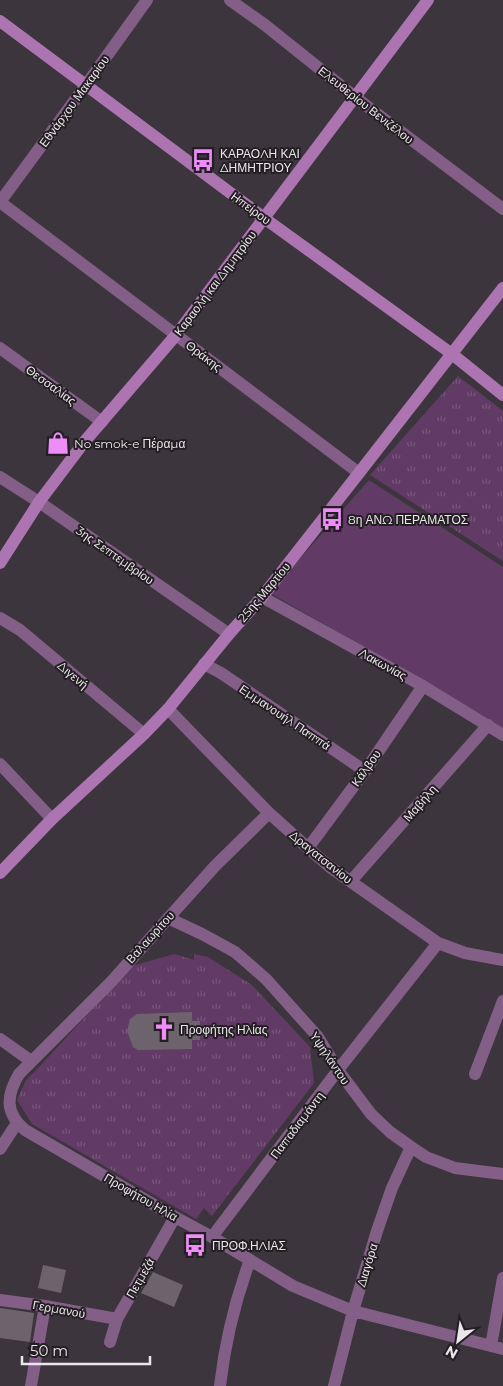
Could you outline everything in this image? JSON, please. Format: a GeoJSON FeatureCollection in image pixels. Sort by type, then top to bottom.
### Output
{"type":"FeatureCollection","features":[{"type":"Feature","properties":{"kind":"street","name":"Εθνάρχου Μακαρίου"},"geometry":{"type":"LineString","coordinates":[[0,202],[146,0]]}},
{"type":"Feature","properties":{"kind":"street","name":"Ελευθερίου Βενιζέλου"},"geometry":{"type":"LineString","coordinates":[[230,0],[503,209]]}},
{"type":"Feature","properties":{"kind":"street","name":"Καραολή και Δημητρίου"},"geometry":{"type":"LineString","coordinates":[[0,563],[39,502],[85,441],[176,335],[428,0]]}},
{"type":"Feature","properties":{"kind":"street","name":"Ηπείρου"},"geometry":{"type":"LineString","coordinates":[[0,21],[264,218],[452,354],[503,395]]}},
{"type":"Feature","properties":{"kind":"street","name":"Θράκης"},"geometry":{"type":"LineString","coordinates":[[0,202],[359,474]]}},
{"type":"Feature","properties":{"kind":"street","name":"25ης Μαρτίου"},"geometry":{"type":"LineString","coordinates":[[0,873],[52,819],[144,734],[168,709],[262,597],[503,288]]}},
{"type":"Feature","properties":{"kind":"street","name":"Θεσσαλίας"},"geometry":{"type":"LineString","coordinates":[[0,348],[102,422]]}},
{"type":"Feature","properties":{"kind":"street","name":"3ης Σεπτεμβρίου"},"geometry":{"type":"LineString","coordinates":[[0,477],[229,634]]}},
{"type":"Feature","properties":{"kind":"street","name":"Λακωνίας"},"geometry":{"type":"LineString","coordinates":[[262,597],[423,686],[503,735]]}},
{"type":"Feature","properties":{"kind":"street","name":"Διγενή"},"geometry":{"type":"LineString","coordinates":[[0,618],[20,630],[144,734]]}},
{"type":"Feature","properties":{"kind":"street","name":"Εμμανουήλ Παππά"},"geometry":{"type":"LineString","coordinates":[[204,664],[365,772]]}},
{"type":"Feature","properties":{"kind":"street","name":"Κάλβου"},"geometry":{"type":"LineString","coordinates":[[308,848],[365,772],[423,686]]}},
{"type":"Feature","properties":{"kind":"street","name":"Δραγατσανίου"},"geometry":{"type":"LineString","coordinates":[[168,709],[269,813],[308,848],[351,882],[438,943],[465,953],[503,960]]}},
{"type":"Feature","properties":{"kind":"street","name":"Μαβήλη"},"geometry":{"type":"LineString","coordinates":[[351,882],[488,725]]}},
{"type":"Feature","properties":{"kind":"street"},"geometry":{"type":"LineString","coordinates":[[0,764],[52,819]]}},
{"type":"Feature","properties":{"kind":"street","name":"Βαλαωρίτου"},"geometry":{"type":"LineString","coordinates":[[31,1062],[111,982],[215,866],[269,813]]}},
{"type":"Feature","properties":{"kind":"street","name":"Υψηλάντου"},"geometry":{"type":"LineString","coordinates":[[168,918],[235,952],[266,978],[318,1037],[338,1070],[371,1114],[390,1132],[426,1157],[454,1168],[503,1174]]}},
{"type":"Feature","properties":{"kind":"street","name":"Παπαδιαμάντη"},"geometry":{"type":"LineString","coordinates":[[212,1237],[338,1070],[438,943]]}},
{"type":"Feature","properties":{"kind":"street"},"geometry":{"type":"LineString","coordinates":[[474,1074],[498,1031],[503,1001]]}},
{"type":"Feature","properties":{"kind":"street"},"geometry":{"type":"LineString","coordinates":[[0,1040],[31,1062],[16,1079],[10,1096],[9,1106],[11,1114],[17,1123],[0,1149]]}},
{"type":"Feature","properties":{"kind":"street","name":"Προφήτου Ηλία"},"geometry":{"type":"LineString","coordinates":[[17,1123],[25,1130],[212,1237],[293,1286],[353,1311],[497,1348]]}},
{"type":"Feature","properties":{"kind":"street","name":"Διαγόρα"},"geometry":{"type":"LineString","coordinates":[[334,1386],[353,1311],[377,1231],[392,1188],[411,1148]]}},
{"type":"Feature","properties":{"kind":"street","name":"Πετμεζά"},"geometry":{"type":"LineString","coordinates":[[110,1342],[117,1320],[175,1217]]}},
{"type":"Feature","properties":{"kind":"street"},"geometry":{"type":"LineString","coordinates":[[220,1386],[230,1323],[250,1260]]}},
{"type":"Feature","properties":{"kind":"street"},"geometry":{"type":"LineString","coordinates":[[497,1348],[503,1278]]}},
{"type":"Feature","properties":{"kind":"street","name":"Γερμανού"},"geometry":{"type":"LineString","coordinates":[[0,1300],[46,1306],[117,1320]]}},
{"type":"Feature","properties":{"kind":"street"},"geometry":{"type":"LineString","coordinates":[[31,1386],[46,1306]]}},
{"type":"Feature","properties":{"kind":"green space"},"geometry":{"type":"Polygon","coordinates":[[[458,376],[503,411],[503,561],[370,475],[458,376]]]}},
{"type":"Feature","properties":{"kind":"green space"},"geometry":{"type":"Polygon","coordinates":[[[369,480],[503,567],[503,728],[270,593],[369,480]]]}},
{"type":"Feature","properties":{"kind":"green space"},"geometry":{"type":"Polygon","coordinates":[[[174,954],[194,960],[194,954],[208,957],[252,985],[310,1047],[314,1083],[212,1216],[204,1208],[196,1219],[32,1124],[17,1100],[26,1080],[132,966],[174,954]]]}},
{"type":"Feature","properties":{"kind":"building","name":"Προφήτης Ηλίας"},"geometry":{"type":"Polygon","coordinates":[[[192,1012],[192,1021],[200,1021],[200,1040],[192,1040],[192,1049],[138,1050],[133,1047],[127,1031],[130,1019],[137,1014],[192,1012]]]}},
{"type":"Feature","properties":{"kind":"building"},"geometry":{"type":"Polygon","coordinates":[[[43,1265],[66,1270],[61,1293],[38,1288],[43,1265]]]}},
{"type":"Feature","properties":{"kind":"building"},"geometry":{"type":"Polygon","coordinates":[[[153,1272],[183,1285],[174,1307],[141,1293],[153,1272]]]}},
{"type":"Feature","properties":{"kind":"building"},"geometry":{"type":"Polygon","coordinates":[[[0,1308],[34,1313],[30,1342],[0,1338],[0,1308]]]}},
{"type":"Feature","properties":{"kind":"place","name":"ΚΑΡΑΟΛΗ ΚΑΙ ΔΗΜΗΤΡΙΟΥ"},"geometry":{"type":"Point","coordinates":[203,160]}},
{"type":"Feature","properties":{"kind":"place","name":"No smok-e Πέραμα"},"geometry":{"type":"Point","coordinates":[58,443]}},
{"type":"Feature","properties":{"kind":"place","name":"8η ΑΝΩ ΠΕΡΑΜΑΤΟΣ"},"geometry":{"type":"Point","coordinates":[332,519]}},
{"type":"Feature","properties":{"kind":"place","name":"Προφήτης Ηλίας"},"geometry":{"type":"Point","coordinates":[164,1029]}},
{"type":"Feature","properties":{"kind":"place","name":"ΠΡΟΦ.ΗΛΙΑΣ"},"geometry":{"type":"Point","coordinates":[195,1245]}}]}
